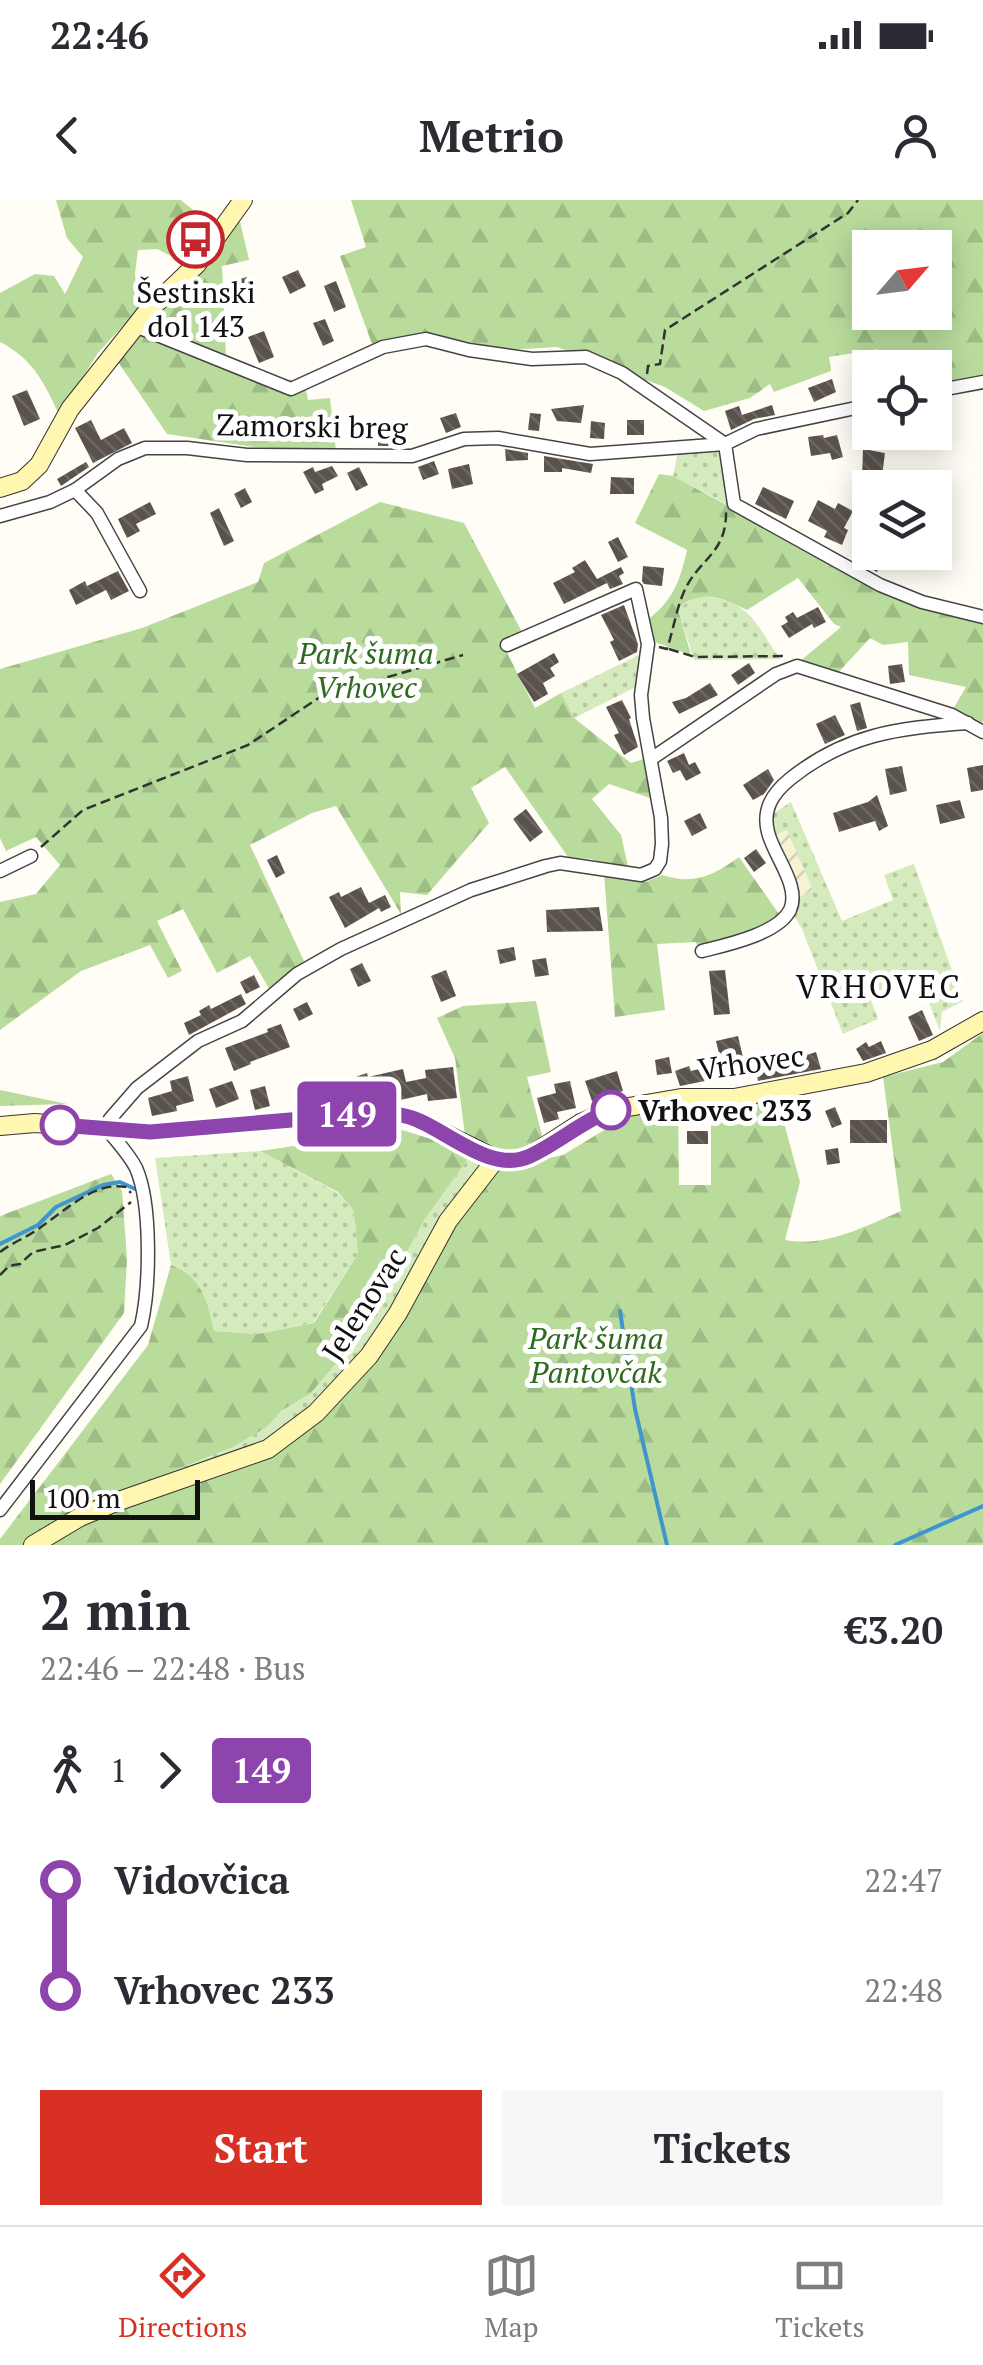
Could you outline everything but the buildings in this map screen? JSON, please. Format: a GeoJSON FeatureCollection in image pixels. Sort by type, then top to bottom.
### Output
{"type":"FeatureCollection","features":[{"type":"Feature","properties":{"kind":"street"},"geometry":{"type":"LineString","coordinates":[[0,488],[22,481],[39,465],[70,409],[135,326],[197,264],[243,200]]}},
{"type":"Feature","properties":{"kind":"street"},"geometry":{"type":"LineString","coordinates":[[135,326],[290,390],[383,347],[426,339],[469,350],[532,358],[586,357],[622,374],[724,444],[734,504],[880,586],[983,618]]}},
{"type":"Feature","properties":{"kind":"street"},"geometry":{"type":"LineString","coordinates":[[952,388],[983,382]]}},
{"type":"Feature","properties":{"kind":"street","name":"Zamorski breg"},"geometry":{"type":"LineString","coordinates":[[0,516],[50,502],[118,458],[145,448],[412,456],[464,439],[498,438],[590,454],[724,444],[756,429],[852,408]]}},
{"type":"Feature","properties":{"kind":"street"},"geometry":{"type":"LineString","coordinates":[[74,490],[97,514],[140,590]]}},
{"type":"Feature","properties":{"kind":"street"},"geometry":{"type":"LineString","coordinates":[[107,1130],[120,1106],[198,1041],[242,1020],[297,974],[341,949],[471,890],[546,866],[581,865],[642,875],[655,868],[662,844],[641,695],[648,644],[636,589],[507,645]]}},
{"type":"Feature","properties":{"kind":"street"},"geometry":{"type":"LineString","coordinates":[[651,759],[776,674],[797,666],[968,723],[983,732]]}},
{"type":"Feature","properties":{"kind":"street"},"geometry":{"type":"LineString","coordinates":[[702,951],[743,940],[789,913],[793,895],[766,820],[770,802],[780,788],[808,764],[856,740],[924,726],[968,723]]}},
{"type":"Feature","properties":{"kind":"street"},"geometry":{"type":"LineString","coordinates":[[0,871],[31,856]]}},
{"type":"Feature","properties":{"kind":"street","name":"Vrhovec"},"geometry":{"type":"LineString","coordinates":[[496,1159],[514,1161],[530,1156],[595,1116],[636,1104],[681,1098],[734,1098],[866,1074],[932,1050],[983,1021]]}},
{"type":"Feature","properties":{"kind":"street"},"geometry":{"type":"LineString","coordinates":[[0,1126],[34,1123],[150,1132],[385,1112],[415,1119],[496,1159]]}},
{"type":"Feature","properties":{"kind":"street"},"geometry":{"type":"LineString","coordinates":[[0,1510],[141,1326],[146,1308],[146,1202],[134,1164],[107,1130]]}},
{"type":"Feature","properties":{"kind":"street","name":"Jelenovac"},"geometry":{"type":"LineString","coordinates":[[32,1545],[80,1517],[116,1502],[268,1449],[316,1413],[369,1356],[398,1313],[448,1221],[496,1159]]}},
{"type":"Feature","properties":{"kind":"path"},"geometry":{"type":"LineString","coordinates":[[644,389],[648,366],[660,364],[665,330],[848,213],[858,200]]}},
{"type":"Feature","properties":{"kind":"path"},"geometry":{"type":"LineString","coordinates":[[668,649],[684,593],[696,572],[717,550],[726,531],[726,509],[734,504]]}},
{"type":"Feature","properties":{"kind":"path"},"geometry":{"type":"LineString","coordinates":[[648,644],[695,657],[782,656],[791,658],[797,666]]}},
{"type":"Feature","properties":{"kind":"path"},"geometry":{"type":"LineString","coordinates":[[31,856],[83,810],[248,745],[320,698],[462,654]]}},
{"type":"Feature","properties":{"kind":"path"},"geometry":{"type":"LineString","coordinates":[[0,1252],[41,1228],[77,1200],[118,1185],[126,1187],[135,1200],[98,1228],[65,1245],[33,1252],[0,1275]]}},
{"type":"Feature","properties":{"kind":"shaded area"},"geometry":{"type":"Polygon","coordinates":[[[787,829],[813,891],[798,897],[773,836],[787,829]]]}},
{"type":"Feature","properties":{"kind":"green space"},"geometry":{"type":"Polygon","coordinates":[[[56,200],[181,200],[198,214],[180,253],[171,256],[157,249],[138,250],[135,273],[140,307],[98,353],[59,415],[36,372],[0,342],[0,293],[35,274],[54,276],[65,294],[83,257],[67,238],[56,200]]]}},
{"type":"Feature","properties":{"kind":"green space"},"geometry":{"type":"Polygon","coordinates":[[[351,200],[983,200],[983,378],[952,384],[952,350],[852,350],[852,353],[829,357],[831,371],[774,392],[770,384],[750,398],[704,411],[665,387],[557,347],[507,350],[440,336],[372,344],[340,256],[366,247],[351,200]]]}},
{"type":"Feature","properties":{"kind":"green space"},"geometry":{"type":"Polygon","coordinates":[[[238,213],[249,260],[222,266],[226,355],[281,379],[304,381],[308,400],[330,398],[336,451],[254,447],[167,434],[116,359],[238,213]]]}},
{"type":"Feature","properties":{"kind":"green space"},"geometry":{"type":"Polygon","coordinates":[[[721,448],[730,506],[673,476],[678,452],[721,448]]]}},
{"type":"Feature","properties":{"kind":"green space"},"geometry":{"type":"Polygon","coordinates":[[[659,474],[673,476],[885,591],[983,619],[983,721],[979,726],[952,711],[966,687],[909,675],[908,642],[883,645],[870,638],[837,674],[799,662],[841,627],[834,624],[798,578],[747,610],[711,597],[686,603],[678,609],[691,655],[652,641],[647,620],[674,590],[687,550],[635,523],[659,474]]]}},
{"type":"Feature","properties":{"kind":"green space","name":"Park šuma Vrhovec"},"geometry":{"type":"Polygon","coordinates":[[[380,502],[464,523],[523,634],[502,643],[535,708],[561,693],[574,718],[631,763],[647,758],[653,799],[609,784],[592,799],[621,835],[629,871],[591,859],[568,857],[505,767],[471,788],[489,823],[427,895],[400,892],[401,914],[336,806],[312,813],[250,845],[304,961],[271,992],[250,956],[217,973],[183,909],[157,921],[182,971],[168,978],[150,945],[81,971],[0,1030],[0,902],[36,894],[60,865],[36,837],[6,851],[0,838],[0,669],[142,628],[258,582],[264,563],[380,502]]]}},
{"type":"Feature","properties":{"kind":"green space"},"geometry":{"type":"Polygon","coordinates":[[[696,596],[738,606],[755,622],[780,659],[694,660],[678,609],[696,596]]]}},
{"type":"Feature","properties":{"kind":"green space"},"geometry":{"type":"Polygon","coordinates":[[[645,652],[640,685],[574,718],[561,693],[645,652]]]}},
{"type":"Feature","properties":{"kind":"green space"},"geometry":{"type":"Polygon","coordinates":[[[791,802],[842,921],[893,900],[884,875],[914,864],[963,1001],[942,1012],[940,1031],[918,974],[869,995],[878,1019],[843,1034],[793,914],[798,897],[813,891],[787,830],[773,836],[771,815],[791,802]]]}},
{"type":"Feature","properties":{"kind":"green space"},"geometry":{"type":"Polygon","coordinates":[[[739,857],[779,914],[755,930],[698,948],[696,942],[657,944],[665,1010],[615,1017],[604,873],[646,882],[662,875],[693,879],[711,874],[739,857]]]}},
{"type":"Feature","properties":{"kind":"green space"},"geometry":{"type":"Polygon","coordinates":[[[536,1001],[551,1072],[527,1077],[543,1139],[521,1150],[504,1151],[465,1135],[455,1058],[437,1018],[463,1006],[536,1001]]]}},
{"type":"Feature","properties":{"kind":"green space","name":"Park šuma Pantovčak"},"geometry":{"type":"Polygon","coordinates":[[[983,1033],[983,1545],[0,1545],[0,1539],[148,1345],[171,1265],[196,1283],[214,1331],[257,1334],[314,1323],[358,1254],[354,1211],[338,1192],[260,1151],[402,1130],[473,1152],[425,1219],[364,1331],[310,1394],[233,1447],[70,1512],[70,1518],[231,1464],[350,1387],[451,1227],[502,1168],[563,1155],[639,1109],[678,1102],[679,1185],[711,1185],[711,1105],[740,1103],[741,1107],[743,1102],[777,1097],[800,1182],[785,1240],[830,1238],[901,1211],[883,1077],[943,1062],[983,1033]]]}},
{"type":"Feature","properties":{"kind":"green space"},"geometry":{"type":"Polygon","coordinates":[[[0,1090],[67,1104],[0,1106],[0,1090]]]}},
{"type":"Feature","properties":{"kind":"green space"},"geometry":{"type":"Polygon","coordinates":[[[260,1151],[338,1193],[354,1211],[358,1254],[313,1323],[257,1334],[214,1331],[196,1283],[171,1265],[155,1158],[260,1151]]]}},
{"type":"Feature","properties":{"kind":"green space"},"geometry":{"type":"Polygon","coordinates":[[[473,1152],[486,1162],[401,1300],[347,1376],[273,1441],[70,1518],[70,1512],[233,1447],[310,1394],[364,1331],[425,1219],[473,1152]]]}},
{"type":"Feature","properties":{"kind":"green space"},"geometry":{"type":"Polygon","coordinates":[[[111,1174],[122,1191],[127,1259],[124,1313],[0,1484],[0,1216],[111,1174]]]}},
{"type":"Feature","properties":{"kind":"waterway"},"geometry":{"type":"LineString","coordinates":[[0,1244],[38,1225],[56,1207],[103,1185],[120,1182],[135,1189]]}},
{"type":"Feature","properties":{"kind":"waterway"},"geometry":{"type":"LineString","coordinates":[[620,1311],[635,1409],[667,1545]]}},
{"type":"Feature","properties":{"kind":"waterway"},"geometry":{"type":"LineString","coordinates":[[895,1545],[983,1506]]}},
{"type":"Feature","properties":{"kind":"bus line","name":"149"},"geometry":{"type":"LineString","coordinates":[[60,1125],[150,1132],[385,1112],[415,1119],[496,1159],[514,1161],[530,1156],[582,1123],[611,1110]]}},
{"type":"Feature","properties":{"kind":"place","name":"Šestinski dol 143"},"geometry":{"type":"Point","coordinates":[196,240]}},
{"type":"Feature","properties":{"kind":"place","name":"Vrhovec 233"},"geometry":{"type":"Point","coordinates":[611,1110]}},
{"type":"Feature","properties":{"kind":"district","name":"VRHOVEC"},"geometry":{"type":"Point","coordinates":[879,986]}}]}
